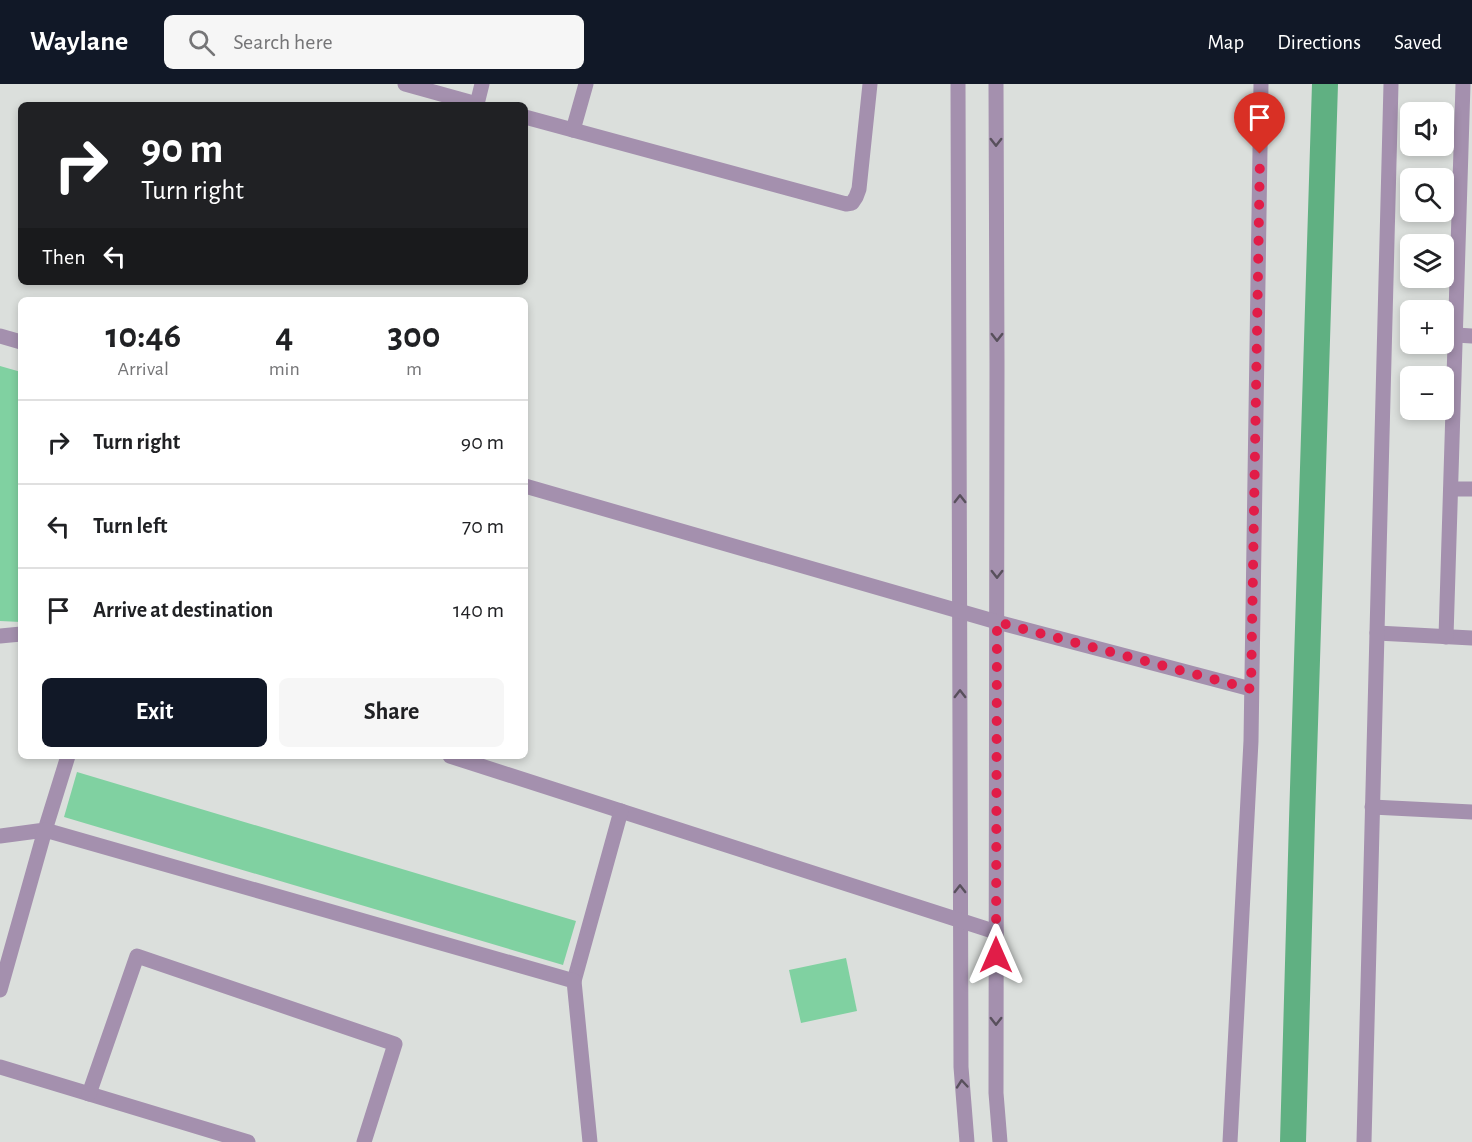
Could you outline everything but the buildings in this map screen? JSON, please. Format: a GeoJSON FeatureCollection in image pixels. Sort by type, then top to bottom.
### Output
{"type":"FeatureCollection","features":[{"type":"Feature","properties":{"kind":"street"},"geometry":{"type":"LineString","coordinates":[[405,84],[468,102]]}},
{"type":"Feature","properties":{"kind":"street"},"geometry":{"type":"LineString","coordinates":[[479,102],[482,84]]}},
{"type":"Feature","properties":{"kind":"street"},"geometry":{"type":"LineString","coordinates":[[573,130],[586,84]]}},
{"type":"Feature","properties":{"kind":"street"},"geometry":{"type":"LineString","coordinates":[[528,118],[846,204],[852,203],[859,189],[870,84]]}},
{"type":"Feature","properties":{"kind":"street"},"geometry":{"type":"LineString","coordinates":[[958,84],[961,1067],[967,1142]]}},
{"type":"Feature","properties":{"kind":"street"},"geometry":{"type":"LineString","coordinates":[[996,84],[996,1093],[1000,1142]]}},
{"type":"Feature","properties":{"kind":"street"},"geometry":{"type":"LineString","coordinates":[[1230,1142],[1251,741],[1261,84]]}},
{"type":"Feature","properties":{"kind":"street"},"geometry":{"type":"LineString","coordinates":[[1364,1142],[1391,84]]}},
{"type":"Feature","properties":{"kind":"street"},"geometry":{"type":"LineString","coordinates":[[1446,637],[1456,335],[1466,180],[1463,84]]}},
{"type":"Feature","properties":{"kind":"street"},"geometry":{"type":"LineString","coordinates":[[1456,335],[1472,336]]}},
{"type":"Feature","properties":{"kind":"street"},"geometry":{"type":"LineString","coordinates":[[0,336],[18,341]]}},
{"type":"Feature","properties":{"kind":"street"},"geometry":{"type":"LineString","coordinates":[[528,487],[997,622],[1251,689]]}},
{"type":"Feature","properties":{"kind":"street"},"geometry":{"type":"LineString","coordinates":[[1451,489],[1472,489]]}},
{"type":"Feature","properties":{"kind":"street"},"geometry":{"type":"LineString","coordinates":[[1377,633],[1472,638]]}},
{"type":"Feature","properties":{"kind":"street"},"geometry":{"type":"LineString","coordinates":[[0,636],[18,634]]}},
{"type":"Feature","properties":{"kind":"street"},"geometry":{"type":"LineString","coordinates":[[0,990],[67,759]]}},
{"type":"Feature","properties":{"kind":"street"},"geometry":{"type":"LineString","coordinates":[[459,759],[996,932]]}},
{"type":"Feature","properties":{"kind":"street"},"geometry":{"type":"LineString","coordinates":[[1372,807],[1472,812]]}},
{"type":"Feature","properties":{"kind":"street"},"geometry":{"type":"LineString","coordinates":[[590,1142],[574,981],[621,811]]}},
{"type":"Feature","properties":{"kind":"street"},"geometry":{"type":"LineString","coordinates":[[0,836],[45,830],[574,981]]}},
{"type":"Feature","properties":{"kind":"street"},"geometry":{"type":"LineString","coordinates":[[89,1094],[137,956],[395,1044],[364,1142]]}},
{"type":"Feature","properties":{"kind":"street"},"geometry":{"type":"LineString","coordinates":[[0,1067],[249,1142]]}},
{"type":"Feature","properties":{"kind":"waterway"},"geometry":{"type":"LineString","coordinates":[[1293,1142],[1325,84]]}},
{"type":"Feature","properties":{"kind":"route"},"geometry":{"type":"LineString","coordinates":[[996,955],[997,622],[1251,689],[1260,154]]}}]}
